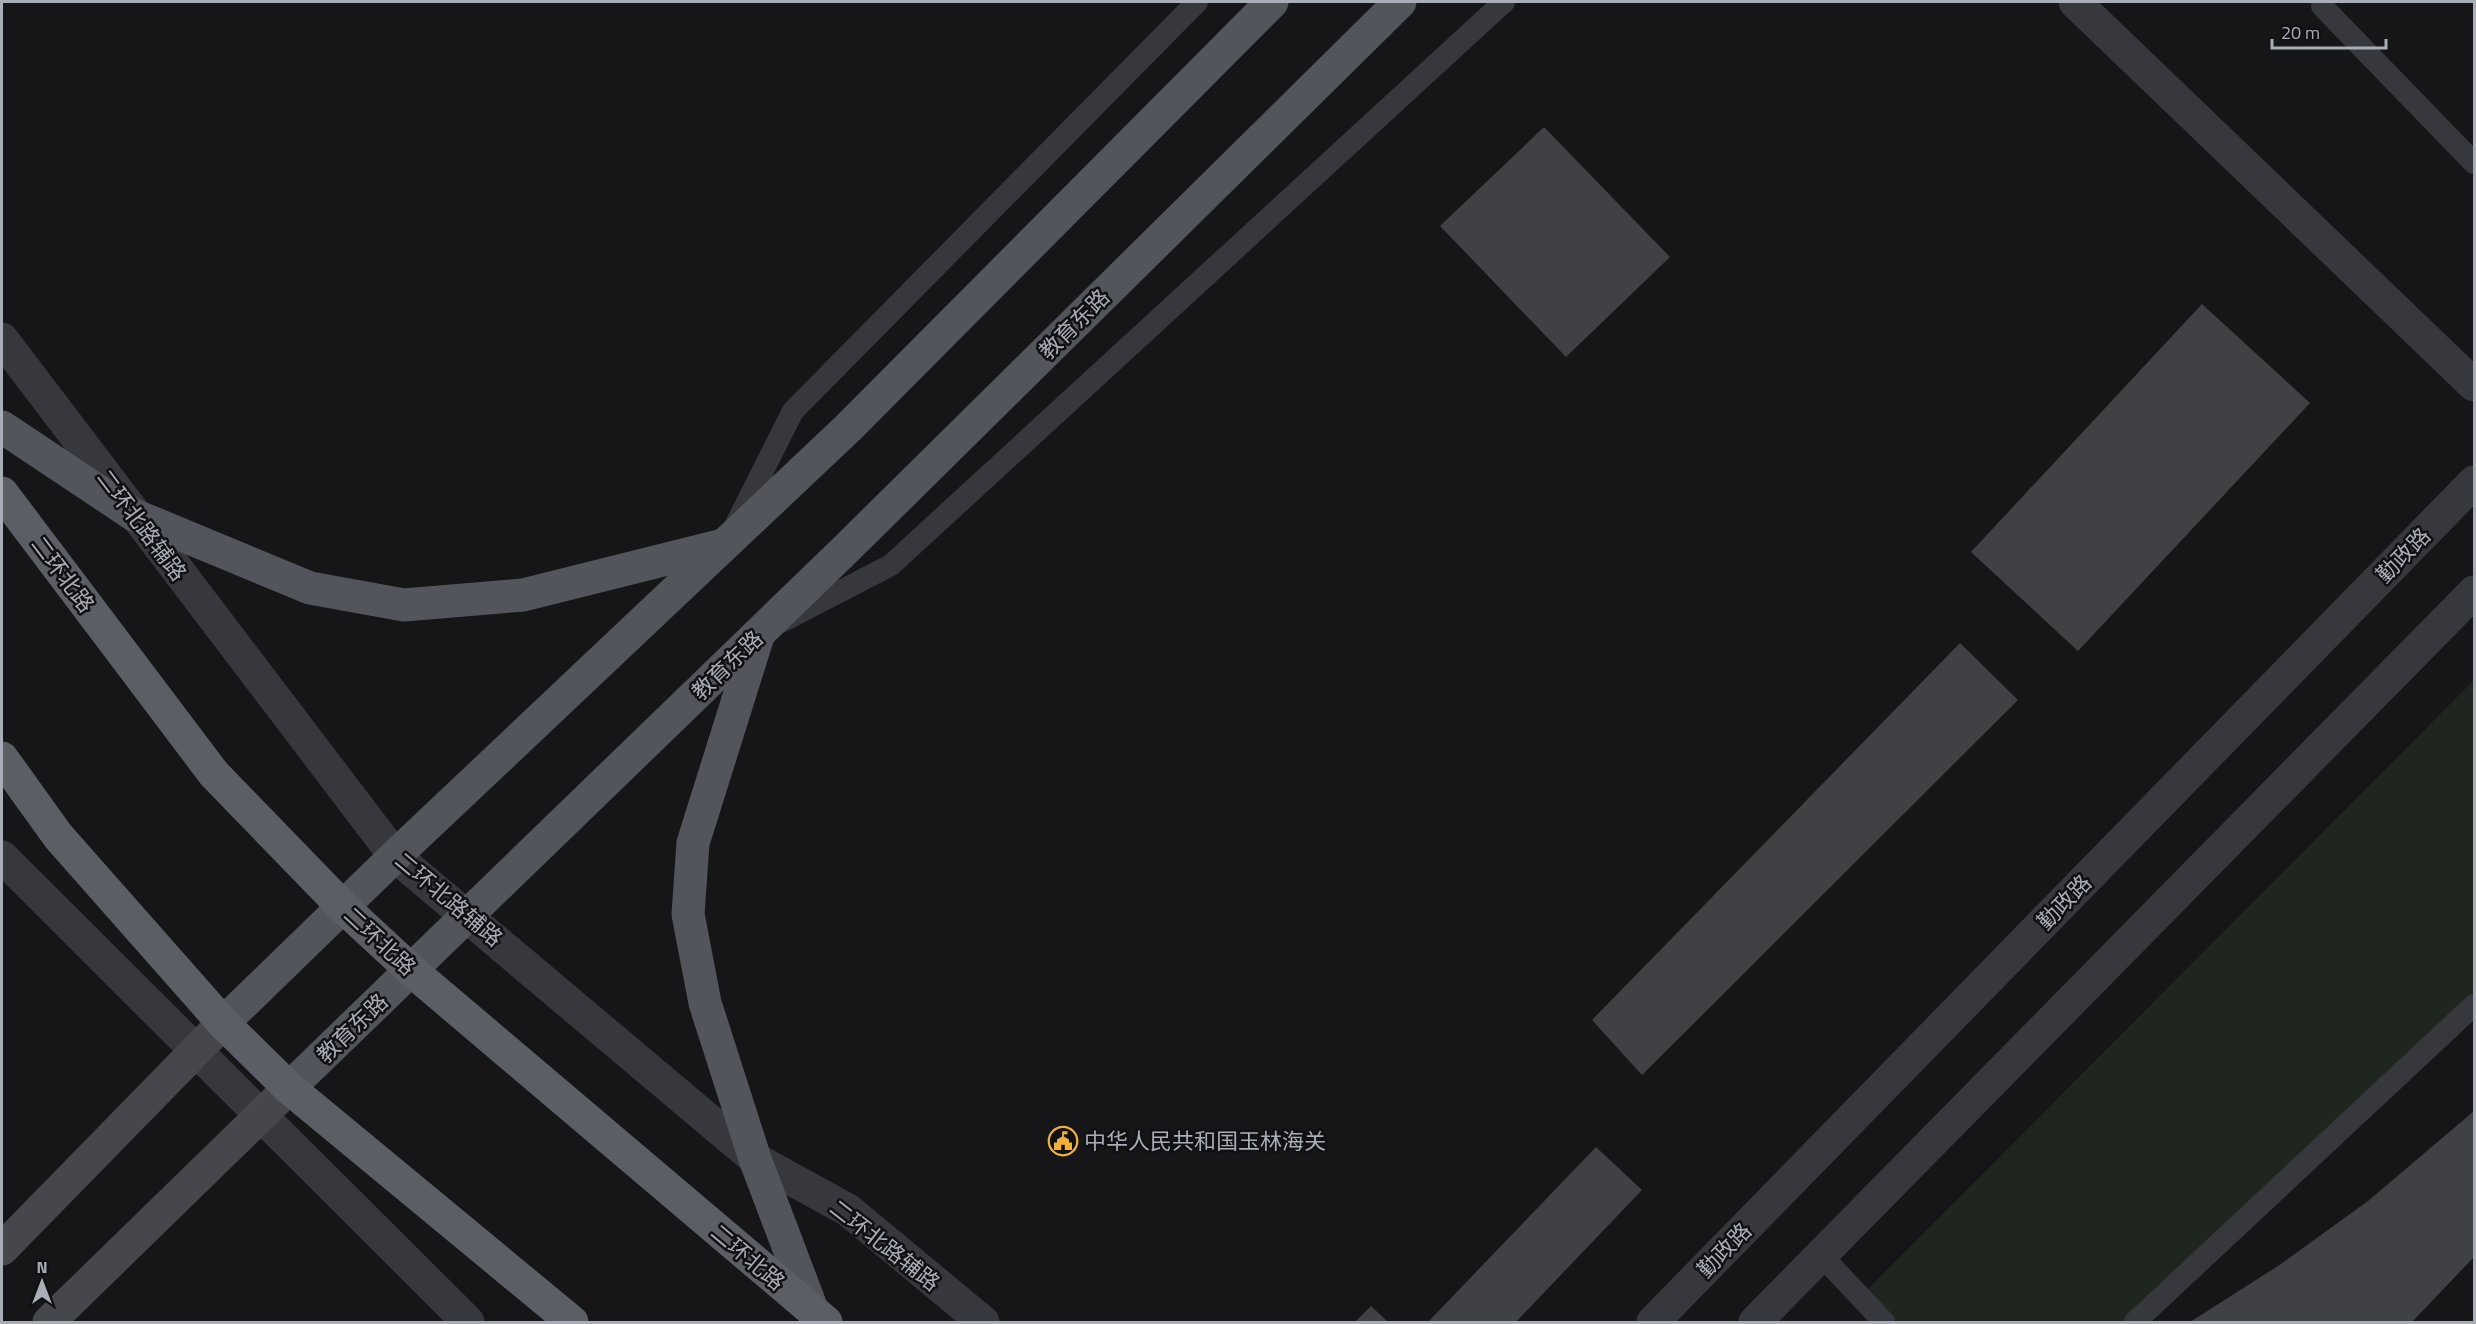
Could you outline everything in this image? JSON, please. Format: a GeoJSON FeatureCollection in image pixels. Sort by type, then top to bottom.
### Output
{"type":"FeatureCollection","features":[{"type":"Feature","properties":{"kind":"highway","name":"二环北路"},"geometry":{"type":"LineString","coordinates":[[2,493],[214,774],[343,907],[412,971],[819,1317]]}},
{"type":"Feature","properties":{"kind":"highway"},"geometry":{"type":"LineString","coordinates":[[2,758],[58,836],[223,1023],[289,1088],[572,1323]]}},
{"type":"Feature","properties":{"kind":"main road"},"geometry":{"type":"LineString","coordinates":[[2,1249],[223,1023],[395,856],[848,428],[1272,2]]}},
{"type":"Feature","properties":{"kind":"main road","name":"教育东路"},"geometry":{"type":"LineString","coordinates":[[49,1323],[759,634],[1400,3]]}},
{"type":"Feature","properties":{"kind":"main road"},"geometry":{"type":"LineString","coordinates":[[2,427],[134,514],[310,588],[404,605],[523,595],[725,544]]}},
{"type":"Feature","properties":{"kind":"main road"},"geometry":{"type":"LineString","coordinates":[[759,634],[693,843],[688,914],[705,1002],[755,1159],[819,1317]]}},
{"type":"Feature","properties":{"kind":"street"},"geometry":{"type":"LineString","coordinates":[[2075,2],[2475,385]]}},
{"type":"Feature","properties":{"kind":"street","name":"二环北路辅路"},"geometry":{"type":"LineString","coordinates":[[2,339],[395,856],[755,1159],[848,1210],[982,1323]]}},
{"type":"Feature","properties":{"kind":"street","name":"勤政路"},"geometry":{"type":"LineString","coordinates":[[1653,1323],[2475,482]]}},
{"type":"Feature","properties":{"kind":"street"},"geometry":{"type":"LineString","coordinates":[[1755,1323],[2475,592]]}},
{"type":"Feature","properties":{"kind":"street"},"geometry":{"type":"LineString","coordinates":[[2,857],[468,1323]]}},
{"type":"Feature","properties":{"kind":"lane"},"geometry":{"type":"LineString","coordinates":[[725,544],[794,411],[1197,2]]}},
{"type":"Feature","properties":{"kind":"lane"},"geometry":{"type":"LineString","coordinates":[[759,634],[891,565],[1504,2]]}},
{"type":"Feature","properties":{"kind":"lane"},"geometry":{"type":"LineString","coordinates":[[2322,3],[2475,163]]}},
{"type":"Feature","properties":{"kind":"lane"},"geometry":{"type":"LineString","coordinates":[[2135,1323],[2475,1005]]}},
{"type":"Feature","properties":{"kind":"lane"},"geometry":{"type":"LineString","coordinates":[[1821,1255],[1884,1323]]}},
{"type":"Feature","properties":{"kind":"shaded area"},"geometry":{"type":"Polygon","coordinates":[[[2474,680],[2474,993],[2389,1072],[2135,1322],[1897,1322],[1867,1290],[2474,680]]]}},
{"type":"Feature","properties":{"kind":"building"},"geometry":{"type":"Polygon","coordinates":[[[1544,127],[1670,257],[1566,357],[1440,226],[1544,127]]]}},
{"type":"Feature","properties":{"kind":"building"},"geometry":{"type":"Polygon","coordinates":[[[2202,304],[2310,403],[2078,651],[1971,552],[2202,304]]]}},
{"type":"Feature","properties":{"kind":"building"},"geometry":{"type":"Polygon","coordinates":[[[1960,643],[2018,700],[1642,1075],[1592,1020],[1960,643]]]}},
{"type":"Feature","properties":{"kind":"building"},"geometry":{"type":"Polygon","coordinates":[[[2474,1111],[2474,1257],[2412,1322],[2190,1322],[2278,1266],[2368,1201],[2474,1111]]]}},
{"type":"Feature","properties":{"kind":"building"},"geometry":{"type":"Polygon","coordinates":[[[1596,1147],[1642,1190],[1516,1322],[1428,1322],[1596,1147]]]}},
{"type":"Feature","properties":{"kind":"building"},"geometry":{"type":"Polygon","coordinates":[[[1371,1306],[1388,1322],[1355,1322],[1371,1306]]]}},
{"type":"Feature","properties":{"kind":"place","name":"中华人民共和国玉林海关"},"geometry":{"type":"Point","coordinates":[1063,1141]}}]}
